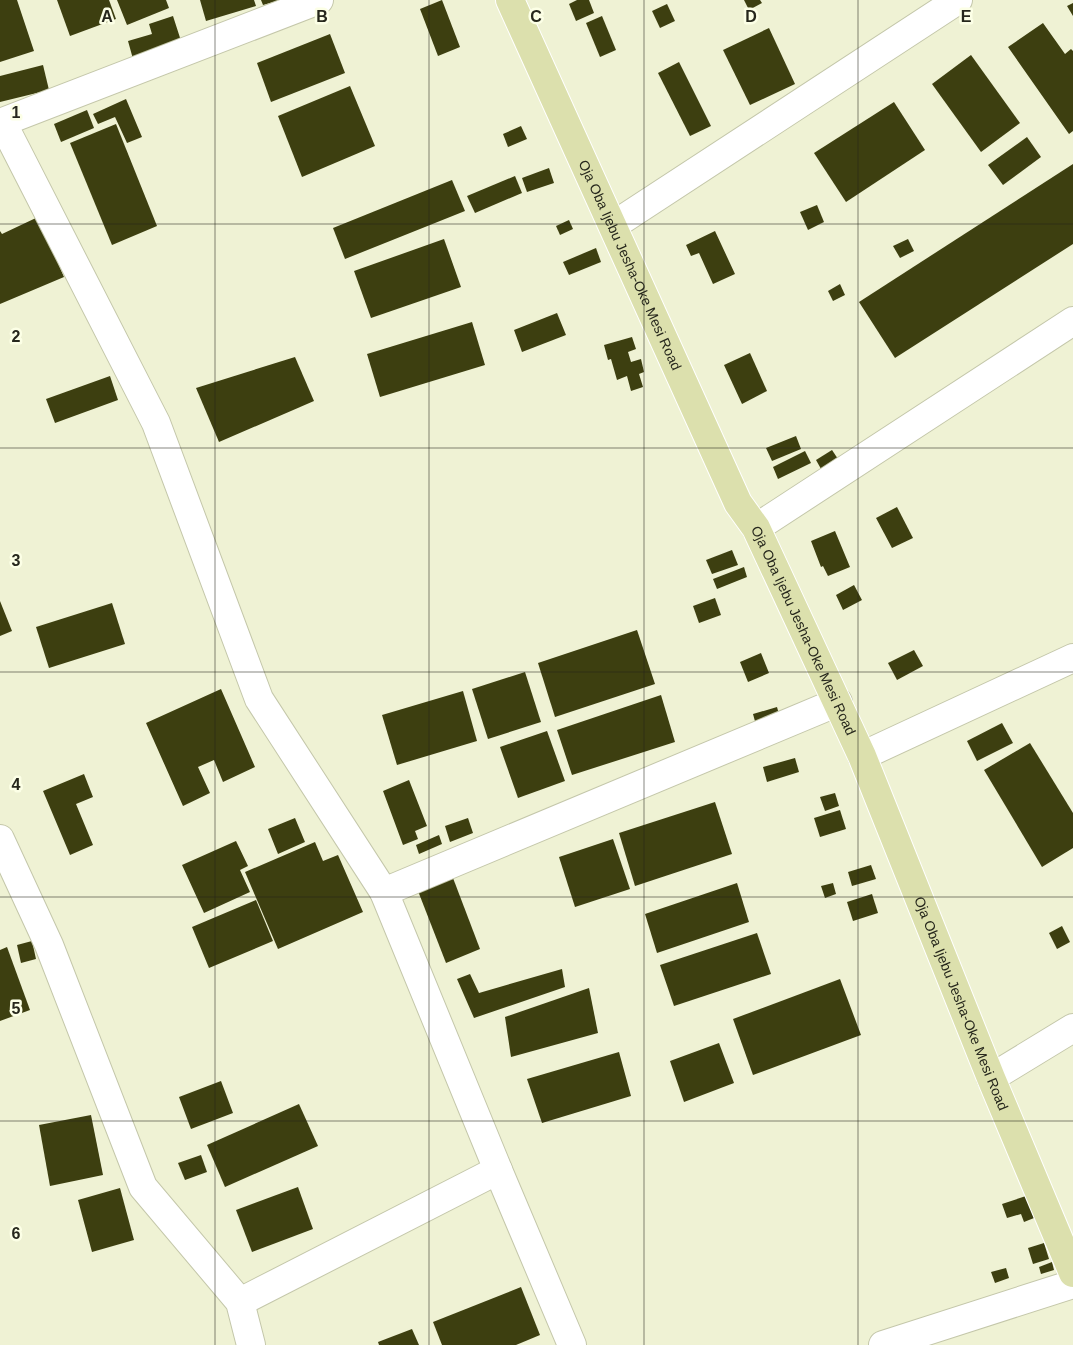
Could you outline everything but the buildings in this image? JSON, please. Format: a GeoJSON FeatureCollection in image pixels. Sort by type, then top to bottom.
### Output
{"type":"FeatureCollection","features":[{"type":"Feature","properties":{"kind":"main road","name":"Oja Oba Ijebu Jesha-Oke Mesi Road"},"geometry":{"type":"LineString","coordinates":[[510,0],[614,225],[738,503],[756,528],[862,756],[991,1078],[1073,1274]]}},
{"type":"Feature","properties":{"kind":"street"},"geometry":{"type":"LineString","coordinates":[[320,0],[1,122],[156,423],[259,699],[384,892],[572,1345]]}},
{"type":"Feature","properties":{"kind":"street"},"geometry":{"type":"LineString","coordinates":[[614,225],[958,0]]}},
{"type":"Feature","properties":{"kind":"street"},"geometry":{"type":"LineString","coordinates":[[756,528],[1073,321]]}},
{"type":"Feature","properties":{"kind":"street"},"geometry":{"type":"LineString","coordinates":[[862,756],[1073,658]]}},
{"type":"Feature","properties":{"kind":"street"},"geometry":{"type":"LineString","coordinates":[[384,892],[838,702]]}},
{"type":"Feature","properties":{"kind":"street"},"geometry":{"type":"LineString","coordinates":[[0,839],[49,945],[143,1187],[240,1302],[250,1345]]}},
{"type":"Feature","properties":{"kind":"street"},"geometry":{"type":"LineString","coordinates":[[991,1078],[1073,1028]]}},
{"type":"Feature","properties":{"kind":"street"},"geometry":{"type":"LineString","coordinates":[[240,1302],[498,1170]]}},
{"type":"Feature","properties":{"kind":"street"},"geometry":{"type":"LineString","coordinates":[[883,1345],[1073,1284]]}}]}
